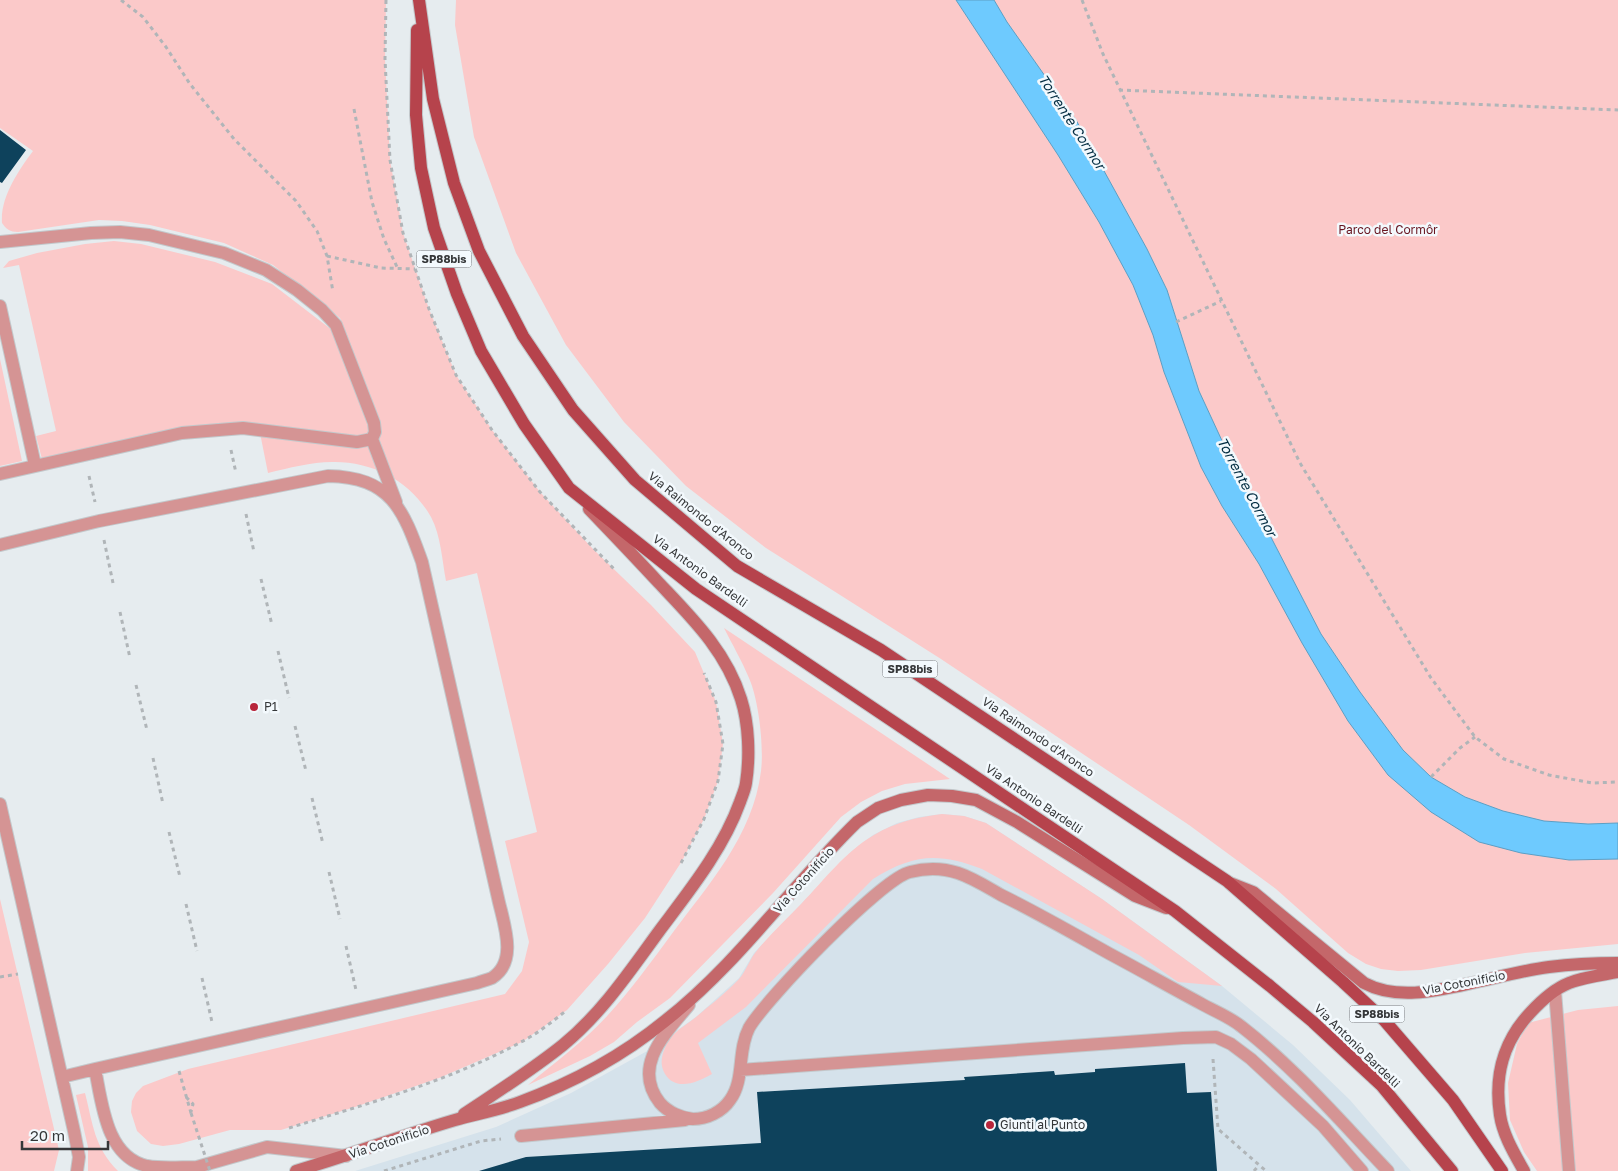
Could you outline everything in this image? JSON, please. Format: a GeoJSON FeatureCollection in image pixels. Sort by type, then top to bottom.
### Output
{"type":"FeatureCollection","features":[{"type":"Feature","properties":{"kind":"main road","name":"Via Raimondo d'Aronco"},"geometry":{"type":"LineString","coordinates":[[419,0],[416,116],[421,168],[434,228],[457,294],[481,352],[524,424],[569,488]]}},
{"type":"Feature","properties":{"kind":"main road","name":"Via Raimondo d'Aronco"},"geometry":{"type":"LineString","coordinates":[[419,0],[433,99],[454,182],[479,251],[528,344],[573,410],[634,480],[737,566],[881,650],[1227,881]]}},
{"type":"Feature","properties":{"kind":"main road","name":"Via Antonio Bardelli"},"geometry":{"type":"LineString","coordinates":[[569,488],[696,589],[1176,911],[1278,992],[1374,1079],[1452,1171]]}},
{"type":"Feature","properties":{"kind":"main road","name":"SP88bis"},"geometry":{"type":"LineString","coordinates":[[1227,881],[1384,1020],[1453,1100],[1502,1171]]}},
{"type":"Feature","properties":{"kind":"street","name":"Via Cotonificio"},"geometry":{"type":"LineString","coordinates":[[454,1120],[512,1082],[564,1044],[607,1003],[716,851],[734,818],[746,784],[748,753],[741,699],[719,651],[700,626],[569,488]]}},
{"type":"Feature","properties":{"kind":"street","name":"Via Cotonificio"},"geometry":{"type":"LineString","coordinates":[[296,1171],[454,1120],[519,1102],[579,1077],[615,1056],[665,1021],[703,988],[736,955],[857,822],[878,808],[901,800],[928,796],[952,796],[976,800],[1017,822],[1135,896],[1176,911]]}},
{"type":"Feature","properties":{"kind":"street","name":"Via Cotonificio"},"geometry":{"type":"LineString","coordinates":[[1227,881],[1253,892],[1364,983],[1384,992],[1429,992],[1549,967],[1618,963]]}},
{"type":"Feature","properties":{"kind":"street"},"geometry":{"type":"LineString","coordinates":[[1524,1171],[1506,1138],[1500,1115],[1499,1074],[1503,1055],[1510,1038],[1538,1004],[1555,991],[1570,983],[1618,972]]}},
{"type":"Feature","properties":{"kind":"lane"},"geometry":{"type":"LineString","coordinates":[[0,242],[120,232],[149,235],[224,253],[266,270],[297,290],[322,310],[336,325],[374,423],[375,432],[372,439],[396,503],[410,528],[422,562],[508,943],[507,957],[500,970],[491,978],[477,983],[62,1077]]}},
{"type":"Feature","properties":{"kind":"lane"},"geometry":{"type":"LineString","coordinates":[[0,306],[36,465]]}},
{"type":"Feature","properties":{"kind":"lane"},"geometry":{"type":"LineString","coordinates":[[0,474],[182,434],[243,428],[357,442],[372,439]]}},
{"type":"Feature","properties":{"kind":"lane"},"geometry":{"type":"LineString","coordinates":[[0,545],[99,521],[328,476],[348,477],[366,481],[396,503]]}},
{"type":"Feature","properties":{"kind":"lane"},"geometry":{"type":"LineString","coordinates":[[0,804],[62,1077],[78,1157],[77,1171]]}},
{"type":"Feature","properties":{"kind":"lane"},"geometry":{"type":"LineString","coordinates":[[521,1136],[696,1119],[704,1118],[717,1112],[726,1106],[736,1092],[742,1047],[747,1031],[757,1015],[827,940],[885,886],[896,877],[908,872],[931,869],[963,875],[1240,1025],[1291,1070],[1388,1171]]}},
{"type":"Feature","properties":{"kind":"lane"},"geometry":{"type":"LineString","coordinates":[[696,1119],[675,1114],[663,1106],[654,1095],[649,1080],[649,1072],[654,1052],[665,1034],[703,988]]}},
{"type":"Feature","properties":{"kind":"lane"},"geometry":{"type":"LineString","coordinates":[[1555,991],[1569,1171]]}},
{"type":"Feature","properties":{"kind":"lane"},"geometry":{"type":"LineString","coordinates":[[740,1070],[1216,1037],[1231,1044],[1252,1059],[1323,1126],[1362,1171]]}},
{"type":"Feature","properties":{"kind":"lane"},"geometry":{"type":"LineString","coordinates":[[95,1069],[108,1127],[118,1146],[128,1158],[144,1165],[160,1168],[203,1169]]}},
{"type":"Feature","properties":{"kind":"lane"},"geometry":{"type":"LineString","coordinates":[[183,1171],[203,1169],[267,1147],[346,1156]]}},
{"type":"Feature","properties":{"kind":"path"},"geometry":{"type":"LineString","coordinates":[[121,0],[143,17],[166,47],[190,84],[234,139],[296,201],[317,231],[327,256],[333,285],[336,325]]}},
{"type":"Feature","properties":{"kind":"path"},"geometry":{"type":"LineString","coordinates":[[386,0],[390,160],[403,234],[429,309],[456,375],[492,430],[540,492],[619,574]]}},
{"type":"Feature","properties":{"kind":"path"},"geometry":{"type":"LineString","coordinates":[[1082,0],[1102,54],[1300,463],[1431,678],[1475,736],[1504,759],[1549,775],[1592,783],[1618,782]]}},
{"type":"Feature","properties":{"kind":"path"},"geometry":{"type":"LineString","coordinates":[[1120,90],[1618,110]]}},
{"type":"Feature","properties":{"kind":"path"},"geometry":{"type":"LineString","coordinates":[[354,109],[372,202],[384,240],[398,269]]}},
{"type":"Feature","properties":{"kind":"path"},"geometry":{"type":"LineString","coordinates":[[327,256],[360,264],[398,269],[415,269]]}},
{"type":"Feature","properties":{"kind":"path"},"geometry":{"type":"LineString","coordinates":[[1176,322],[1220,301]]}},
{"type":"Feature","properties":{"kind":"path"},"geometry":{"type":"LineString","coordinates":[[229,442],[236,474]]}},
{"type":"Feature","properties":{"kind":"path"},"geometry":{"type":"LineString","coordinates":[[88,473],[96,505]]}},
{"type":"Feature","properties":{"kind":"path"},"geometry":{"type":"LineString","coordinates":[[244,505],[254,552]]}},
{"type":"Feature","properties":{"kind":"path"},"geometry":{"type":"LineString","coordinates":[[103,536],[113,584]]}},
{"type":"Feature","properties":{"kind":"path"},"geometry":{"type":"LineString","coordinates":[[261,579],[272,625]]}},
{"type":"Feature","properties":{"kind":"path"},"geometry":{"type":"LineString","coordinates":[[120,612],[130,658]]}},
{"type":"Feature","properties":{"kind":"path"},"geometry":{"type":"LineString","coordinates":[[278,651],[289,698]]}},
{"type":"Feature","properties":{"kind":"path"},"geometry":{"type":"LineString","coordinates":[[677,869],[704,819],[718,781],[722,744],[716,702],[702,669]]}},
{"type":"Feature","properties":{"kind":"path"},"geometry":{"type":"LineString","coordinates":[[136,685],[146,730]]}},
{"type":"Feature","properties":{"kind":"path"},"geometry":{"type":"LineString","coordinates":[[295,726],[306,770]]}},
{"type":"Feature","properties":{"kind":"path"},"geometry":{"type":"LineString","coordinates":[[1431,777],[1475,736]]}},
{"type":"Feature","properties":{"kind":"path"},"geometry":{"type":"LineString","coordinates":[[153,758],[163,804]]}},
{"type":"Feature","properties":{"kind":"path"},"geometry":{"type":"LineString","coordinates":[[312,798],[323,844]]}},
{"type":"Feature","properties":{"kind":"path"},"geometry":{"type":"LineString","coordinates":[[170,832],[180,877]]}},
{"type":"Feature","properties":{"kind":"path"},"geometry":{"type":"LineString","coordinates":[[329,872],[340,919]]}},
{"type":"Feature","properties":{"kind":"path"},"geometry":{"type":"LineString","coordinates":[[186,904],[196,951]]}},
{"type":"Feature","properties":{"kind":"path"},"geometry":{"type":"LineString","coordinates":[[346,946],[357,990]]}},
{"type":"Feature","properties":{"kind":"path"},"geometry":{"type":"LineString","coordinates":[[202,978],[213,1023]]}},
{"type":"Feature","properties":{"kind":"path"},"geometry":{"type":"LineString","coordinates":[[267,1147],[280,1130],[439,1078],[522,1042],[573,1004]]}},
{"type":"Feature","properties":{"kind":"path"},"geometry":{"type":"LineString","coordinates":[[1213,1058],[1218,1129],[1266,1171]]}},
{"type":"Feature","properties":{"kind":"path"},"geometry":{"type":"LineString","coordinates":[[188,1069],[178,1071],[191,1113],[203,1169]]}},
{"type":"Feature","properties":{"kind":"path"},"geometry":{"type":"LineString","coordinates":[[186,1097],[193,1104],[191,1113]]}},
{"type":"Feature","properties":{"kind":"path"},"geometry":{"type":"LineString","coordinates":[[384,1171],[481,1141],[521,1136]]}},
{"type":"Feature","properties":{"kind":"path"},"geometry":{"type":"LineString","coordinates":[[1254,1171],[1259,1165]]}},
{"type":"Feature","properties":{"kind":"shaded area"},"geometry":{"type":"Polygon","coordinates":[[[942,814],[964,816],[986,823],[1102,899],[1222,986],[1293,1045],[1350,1100],[1411,1171],[355,1171],[496,1127],[571,1093],[649,1050],[696,1017],[739,978],[754,953],[852,851],[873,835],[897,823],[919,817],[942,814]]]}},
{"type":"Feature","properties":{"kind":"green space"},"geometry":{"type":"Polygon","coordinates":[[[0,0],[386,0],[385,59],[390,160],[403,233],[429,309],[456,375],[492,430],[540,492],[593,549],[651,605],[695,652],[716,702],[723,744],[718,781],[704,819],[682,861],[645,918],[608,964],[567,1010],[522,1042],[439,1078],[281,1130],[230,1130],[179,1144],[163,1146],[151,1144],[137,1131],[131,1112],[132,1101],[136,1093],[143,1086],[188,1069],[505,994],[522,971],[529,942],[505,841],[537,832],[477,573],[446,581],[439,540],[431,517],[423,504],[401,484],[376,469],[362,465],[324,462],[268,473],[260,433],[379,442],[381,423],[340,318],[273,265],[224,243],[150,225],[122,221],[99,220],[18,232],[8,230],[2,223],[2,213],[7,194],[33,151],[0,128],[0,0]]]}},
{"type":"Feature","properties":{"kind":"green space"},"geometry":{"type":"Polygon","coordinates":[[[456,0],[956,0],[1058,155],[1099,222],[1133,285],[1201,467],[1222,506],[1259,564],[1348,721],[1521,853],[1569,860],[1618,859],[1618,944],[1525,953],[1421,970],[1398,971],[1381,969],[1366,964],[1348,953],[1276,889],[1189,825],[941,659],[766,548],[686,486],[624,422],[566,345],[516,253],[474,137],[455,25],[456,0]]]}},
{"type":"Feature","properties":{"kind":"green space","name":"Parco del Cormôr"},"geometry":{"type":"Polygon","coordinates":[[[994,0],[1618,0],[1618,823],[1588,824],[1544,821],[1503,811],[1465,797],[1431,777],[1403,750],[1360,692],[1321,634],[1230,458],[1199,391],[1167,290],[1147,249],[1076,120],[1007,22],[994,0]]]}},
{"type":"Feature","properties":{"kind":"green space"},"geometry":{"type":"Polygon","coordinates":[[[114,241],[141,244],[215,262],[272,284],[332,330],[369,427],[369,435],[356,437],[241,422],[180,428],[42,459],[36,436],[56,431],[19,265],[3,268],[9,261],[37,253],[85,244],[114,241]]]}},
{"type":"Feature","properties":{"kind":"green space"},"geometry":{"type":"Polygon","coordinates":[[[0,359],[22,461],[0,466],[0,359]]]}},
{"type":"Feature","properties":{"kind":"green space"},"geometry":{"type":"Polygon","coordinates":[[[724,628],[950,779],[905,784],[882,791],[861,802],[841,817],[773,893],[670,998],[637,1022],[614,1042],[590,1056],[528,1085],[590,1034],[625,996],[714,878],[727,859],[749,817],[761,771],[760,724],[753,688],[724,628]]]}},
{"type":"Feature","properties":{"kind":"green space"},"geometry":{"type":"Polygon","coordinates":[[[942,814],[964,816],[986,823],[1102,899],[1222,986],[1178,982],[1139,955],[982,869],[939,858],[913,860],[901,864],[873,879],[746,1007],[698,1043],[712,1074],[694,1082],[681,1084],[675,1083],[665,1074],[662,1068],[662,1061],[664,1051],[671,1038],[739,979],[760,946],[845,857],[882,830],[898,823],[942,814]]]}},
{"type":"Feature","properties":{"kind":"green space"},"geometry":{"type":"Polygon","coordinates":[[[0,899],[59,1150],[54,1171],[0,1171],[0,899]]]}},
{"type":"Feature","properties":{"kind":"green space"},"geometry":{"type":"Polygon","coordinates":[[[1618,1006],[1618,1171],[1537,1171],[1524,1152],[1510,1120],[1508,1083],[1517,1044],[1528,1023],[1578,1010],[1618,1006]]]}},
{"type":"Feature","properties":{"kind":"green space"},"geometry":{"type":"Polygon","coordinates":[[[85,1093],[99,1144],[118,1171],[88,1171],[88,1147],[76,1095],[85,1093]]]}},
{"type":"Feature","properties":{"kind":"water","name":"Torrente Cormor"},"geometry":{"type":"Polygon","coordinates":[[[956,0],[994,0],[1007,22],[1076,120],[1147,249],[1167,290],[1199,391],[1230,458],[1321,634],[1360,692],[1403,750],[1431,777],[1465,797],[1503,811],[1544,821],[1588,824],[1618,823],[1618,859],[1569,860],[1521,853],[1479,842],[1431,812],[1388,775],[1348,721],[1302,643],[1259,564],[1222,506],[1201,467],[1133,285],[1099,222],[1058,155],[956,0]]]}},
{"type":"Feature","properties":{"kind":"building"},"geometry":{"type":"Polygon","coordinates":[[[0,130],[26,150],[2,183],[0,182],[0,130]]]}},
{"type":"Feature","properties":{"kind":"building"},"geometry":{"type":"Polygon","coordinates":[[[1185,1063],[1187,1093],[1211,1092],[1217,1171],[479,1171],[526,1157],[761,1143],[757,1092],[965,1080],[964,1077],[1054,1071],[1055,1075],[1095,1072],[1095,1069],[1185,1063]]]}},
{"type":"Feature","properties":{"kind":"place","name":"P1"},"geometry":{"type":"Point","coordinates":[254,707]}},
{"type":"Feature","properties":{"kind":"place","name":"Giunti al Punto"},"geometry":{"type":"Point","coordinates":[990,1125]}}]}
